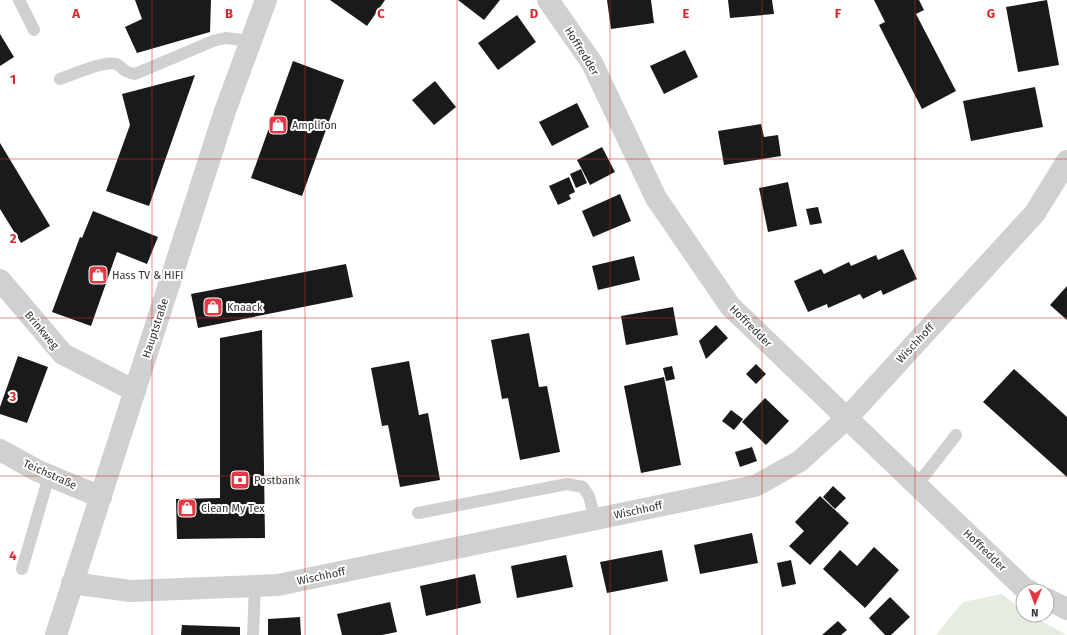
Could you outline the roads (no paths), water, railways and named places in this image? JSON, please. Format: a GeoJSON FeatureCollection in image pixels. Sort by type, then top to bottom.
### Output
{"type":"FeatureCollection","features":[{"type":"Feature","properties":{"kind":"street","name":"Hauptstraße"},"geometry":{"type":"LineString","coordinates":[[56,635],[224,111],[266,0]]}},
{"type":"Feature","properties":{"kind":"street","name":"Hoffredder"},"geometry":{"type":"LineString","coordinates":[[548,0],[592,63],[656,198],[730,306],[1020,583]]}},
{"type":"Feature","properties":{"kind":"street","name":"Wischhoff"},"geometry":{"type":"LineString","coordinates":[[72,583],[130,591],[278,585],[755,486],[800,461],[847,418],[1035,213],[1067,161]]}},
{"type":"Feature","properties":{"kind":"street","name":"Brinkweg"},"geometry":{"type":"LineString","coordinates":[[0,280],[63,354],[135,391]]}},
{"type":"Feature","properties":{"kind":"street","name":"Teichstraße"},"geometry":{"type":"LineString","coordinates":[[0,450],[38,471],[101,496]]}},
{"type":"Feature","properties":{"kind":"street"},"geometry":{"type":"LineString","coordinates":[[1055,603],[1067,609]]}},
{"type":"Feature","properties":{"kind":"lane"},"geometry":{"type":"LineString","coordinates":[[19,0],[34,30]]}},
{"type":"Feature","properties":{"kind":"lane"},"geometry":{"type":"LineString","coordinates":[[60,79],[104,64],[116,64],[126,73],[135,74],[213,41],[225,38],[251,41]]}},
{"type":"Feature","properties":{"kind":"lane"},"geometry":{"type":"LineString","coordinates":[[917,485],[956,435]]}},
{"type":"Feature","properties":{"kind":"lane"},"geometry":{"type":"LineString","coordinates":[[22,569],[49,476]]}},
{"type":"Feature","properties":{"kind":"lane"},"geometry":{"type":"LineString","coordinates":[[418,513],[567,484],[584,487],[589,496],[595,519]]}},
{"type":"Feature","properties":{"kind":"lane"},"geometry":{"type":"LineString","coordinates":[[253,635],[255,586]]}},
{"type":"Feature","properties":{"kind":"place","name":"Amplifon"},"geometry":{"type":"Point","coordinates":[278,125]}},
{"type":"Feature","properties":{"kind":"place","name":"Hass TV & HIFI"},"geometry":{"type":"Point","coordinates":[98,275]}},
{"type":"Feature","properties":{"kind":"place","name":"Knaack"},"geometry":{"type":"Point","coordinates":[213,307]}},
{"type":"Feature","properties":{"kind":"place","name":"Postbank"},"geometry":{"type":"Point","coordinates":[240,480]}},
{"type":"Feature","properties":{"kind":"place","name":"Clean My Tex"},"geometry":{"type":"Point","coordinates":[187,508]}}]}
